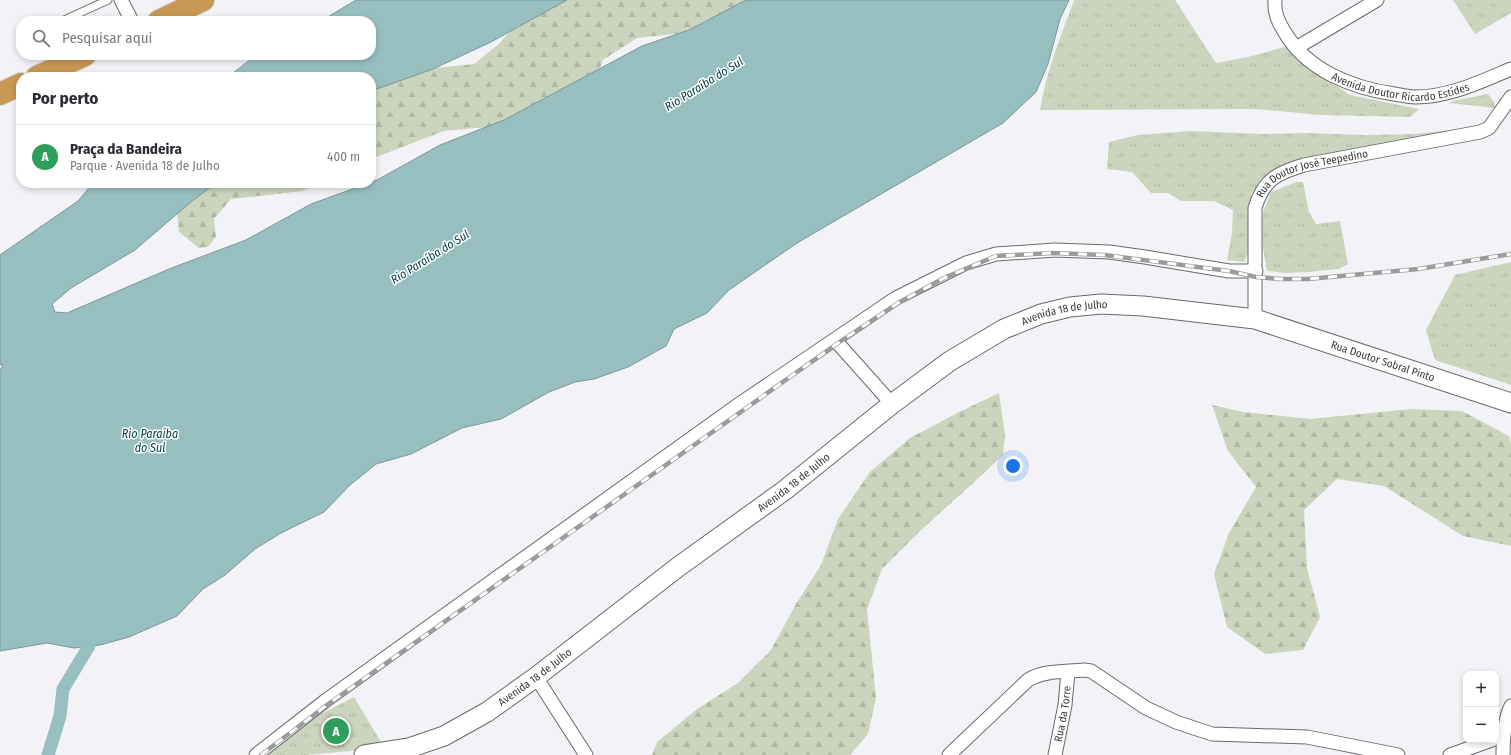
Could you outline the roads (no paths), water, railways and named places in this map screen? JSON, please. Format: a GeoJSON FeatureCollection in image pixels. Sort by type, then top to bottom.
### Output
{"type":"FeatureCollection","features":[{"type":"Feature","properties":{"kind":"highway"},"geometry":{"type":"LineString","coordinates":[[169,16],[203,0]]}},
{"type":"Feature","properties":{"kind":"highway"},"geometry":{"type":"LineString","coordinates":[[48,69],[72,60]]}},
{"type":"Feature","properties":{"kind":"highway"},"geometry":{"type":"LineString","coordinates":[[0,94],[16,86]]}},
{"type":"Feature","properties":{"kind":"main road","name":"Avenida 18 de Julho"},"geometry":{"type":"LineString","coordinates":[[364,755],[409,748],[444,736],[487,712],[536,677],[678,567],[785,490],[892,404],[950,361],[1004,330],[1040,314],[1070,307],[1101,304],[1143,306],[1255,319]]}},
{"type":"Feature","properties":{"kind":"main road","name":"Rua Doutor Sobral Pinto"},"geometry":{"type":"LineString","coordinates":[[1255,319],[1511,403]]}},
{"type":"Feature","properties":{"kind":"street"},"geometry":{"type":"LineString","coordinates":[[121,0],[129,16]]}},
{"type":"Feature","properties":{"kind":"street","name":"Avenida Doutor Ricardo Estídes"},"geometry":{"type":"LineString","coordinates":[[1275,0],[1274,7],[1276,17],[1296,48],[1314,65],[1334,77],[1372,91],[1415,97],[1441,94],[1464,89],[1511,69]]}},
{"type":"Feature","properties":{"kind":"street"},"geometry":{"type":"LineString","coordinates":[[1296,48],[1377,0]]}},
{"type":"Feature","properties":{"kind":"street","name":"Rua Doutor José Teepedino"},"geometry":{"type":"LineString","coordinates":[[1255,319],[1256,208],[1259,195],[1265,185],[1273,178],[1285,171],[1304,166],[1466,136],[1489,128],[1509,100]]}},
{"type":"Feature","properties":{"kind":"street"},"geometry":{"type":"LineString","coordinates":[[256,755],[325,701],[728,412],[896,298],[966,263],[996,254],[1055,250],[1109,252],[1230,272],[1256,271]]}},
{"type":"Feature","properties":{"kind":"street"},"geometry":{"type":"LineString","coordinates":[[835,340],[892,404]]}},
{"type":"Feature","properties":{"kind":"street"},"geometry":{"type":"LineString","coordinates":[[949,755],[1028,680],[1043,674],[1084,670],[1091,671],[1146,708],[1176,722],[1212,734],[1308,737],[1398,755]]}},
{"type":"Feature","properties":{"kind":"street","name":"Rua da Torre"},"geometry":{"type":"LineString","coordinates":[[1055,755],[1065,706],[1068,672]]}},
{"type":"Feature","properties":{"kind":"street"},"geometry":{"type":"LineString","coordinates":[[536,677],[586,755]]}},
{"type":"Feature","properties":{"kind":"street"},"geometry":{"type":"LineString","coordinates":[[1503,755],[1501,739],[1508,711],[1511,706]]}},
{"type":"Feature","properties":{"kind":"street"},"geometry":{"type":"LineString","coordinates":[[1450,755],[1501,739]]}},
{"type":"Feature","properties":{"kind":"lane"},"geometry":{"type":"LineString","coordinates":[[73,16],[108,0]]}},
{"type":"Feature","properties":{"kind":"water"},"geometry":{"type":"Polygon","coordinates":[[[356,0],[567,0],[491,42],[433,69],[376,89],[376,72],[234,72],[250,60],[376,60],[376,16],[329,16],[356,0]]]}},
{"type":"Feature","properties":{"kind":"water","name":"Rio Paraíba do Sul"},"geometry":{"type":"Polygon","coordinates":[[[746,0],[1069,0],[1060,19],[1048,64],[1036,92],[1003,123],[797,243],[729,290],[707,313],[674,329],[666,346],[628,367],[594,379],[575,382],[549,392],[501,419],[462,428],[411,454],[376,464],[350,485],[324,512],[281,533],[255,549],[225,575],[203,589],[177,616],[129,637],[100,645],[74,648],[47,643],[0,651],[0,371],[3,364],[0,365],[0,255],[78,201],[89,188],[209,188],[135,250],[71,288],[52,304],[55,312],[67,313],[169,269],[246,240],[311,204],[355,188],[376,188],[376,180],[440,145],[504,120],[642,46],[689,30],[746,0]]]}},
{"type":"Feature","properties":{"kind":"waterway"},"geometry":{"type":"LineString","coordinates":[[48,755],[60,716],[63,689],[89,646]]}},
{"type":"Feature","properties":{"kind":"railway"},"geometry":{"type":"LineString","coordinates":[[261,755],[327,705],[838,343],[898,303],[944,278],[996,256],[1052,253],[1104,255],[1229,271],[1256,277],[1308,279],[1418,269],[1511,254]]}},
{"type":"Feature","properties":{"kind":"place","name":"Praça da Bandeira"},"geometry":{"type":"Point","coordinates":[336,731]}}]}
